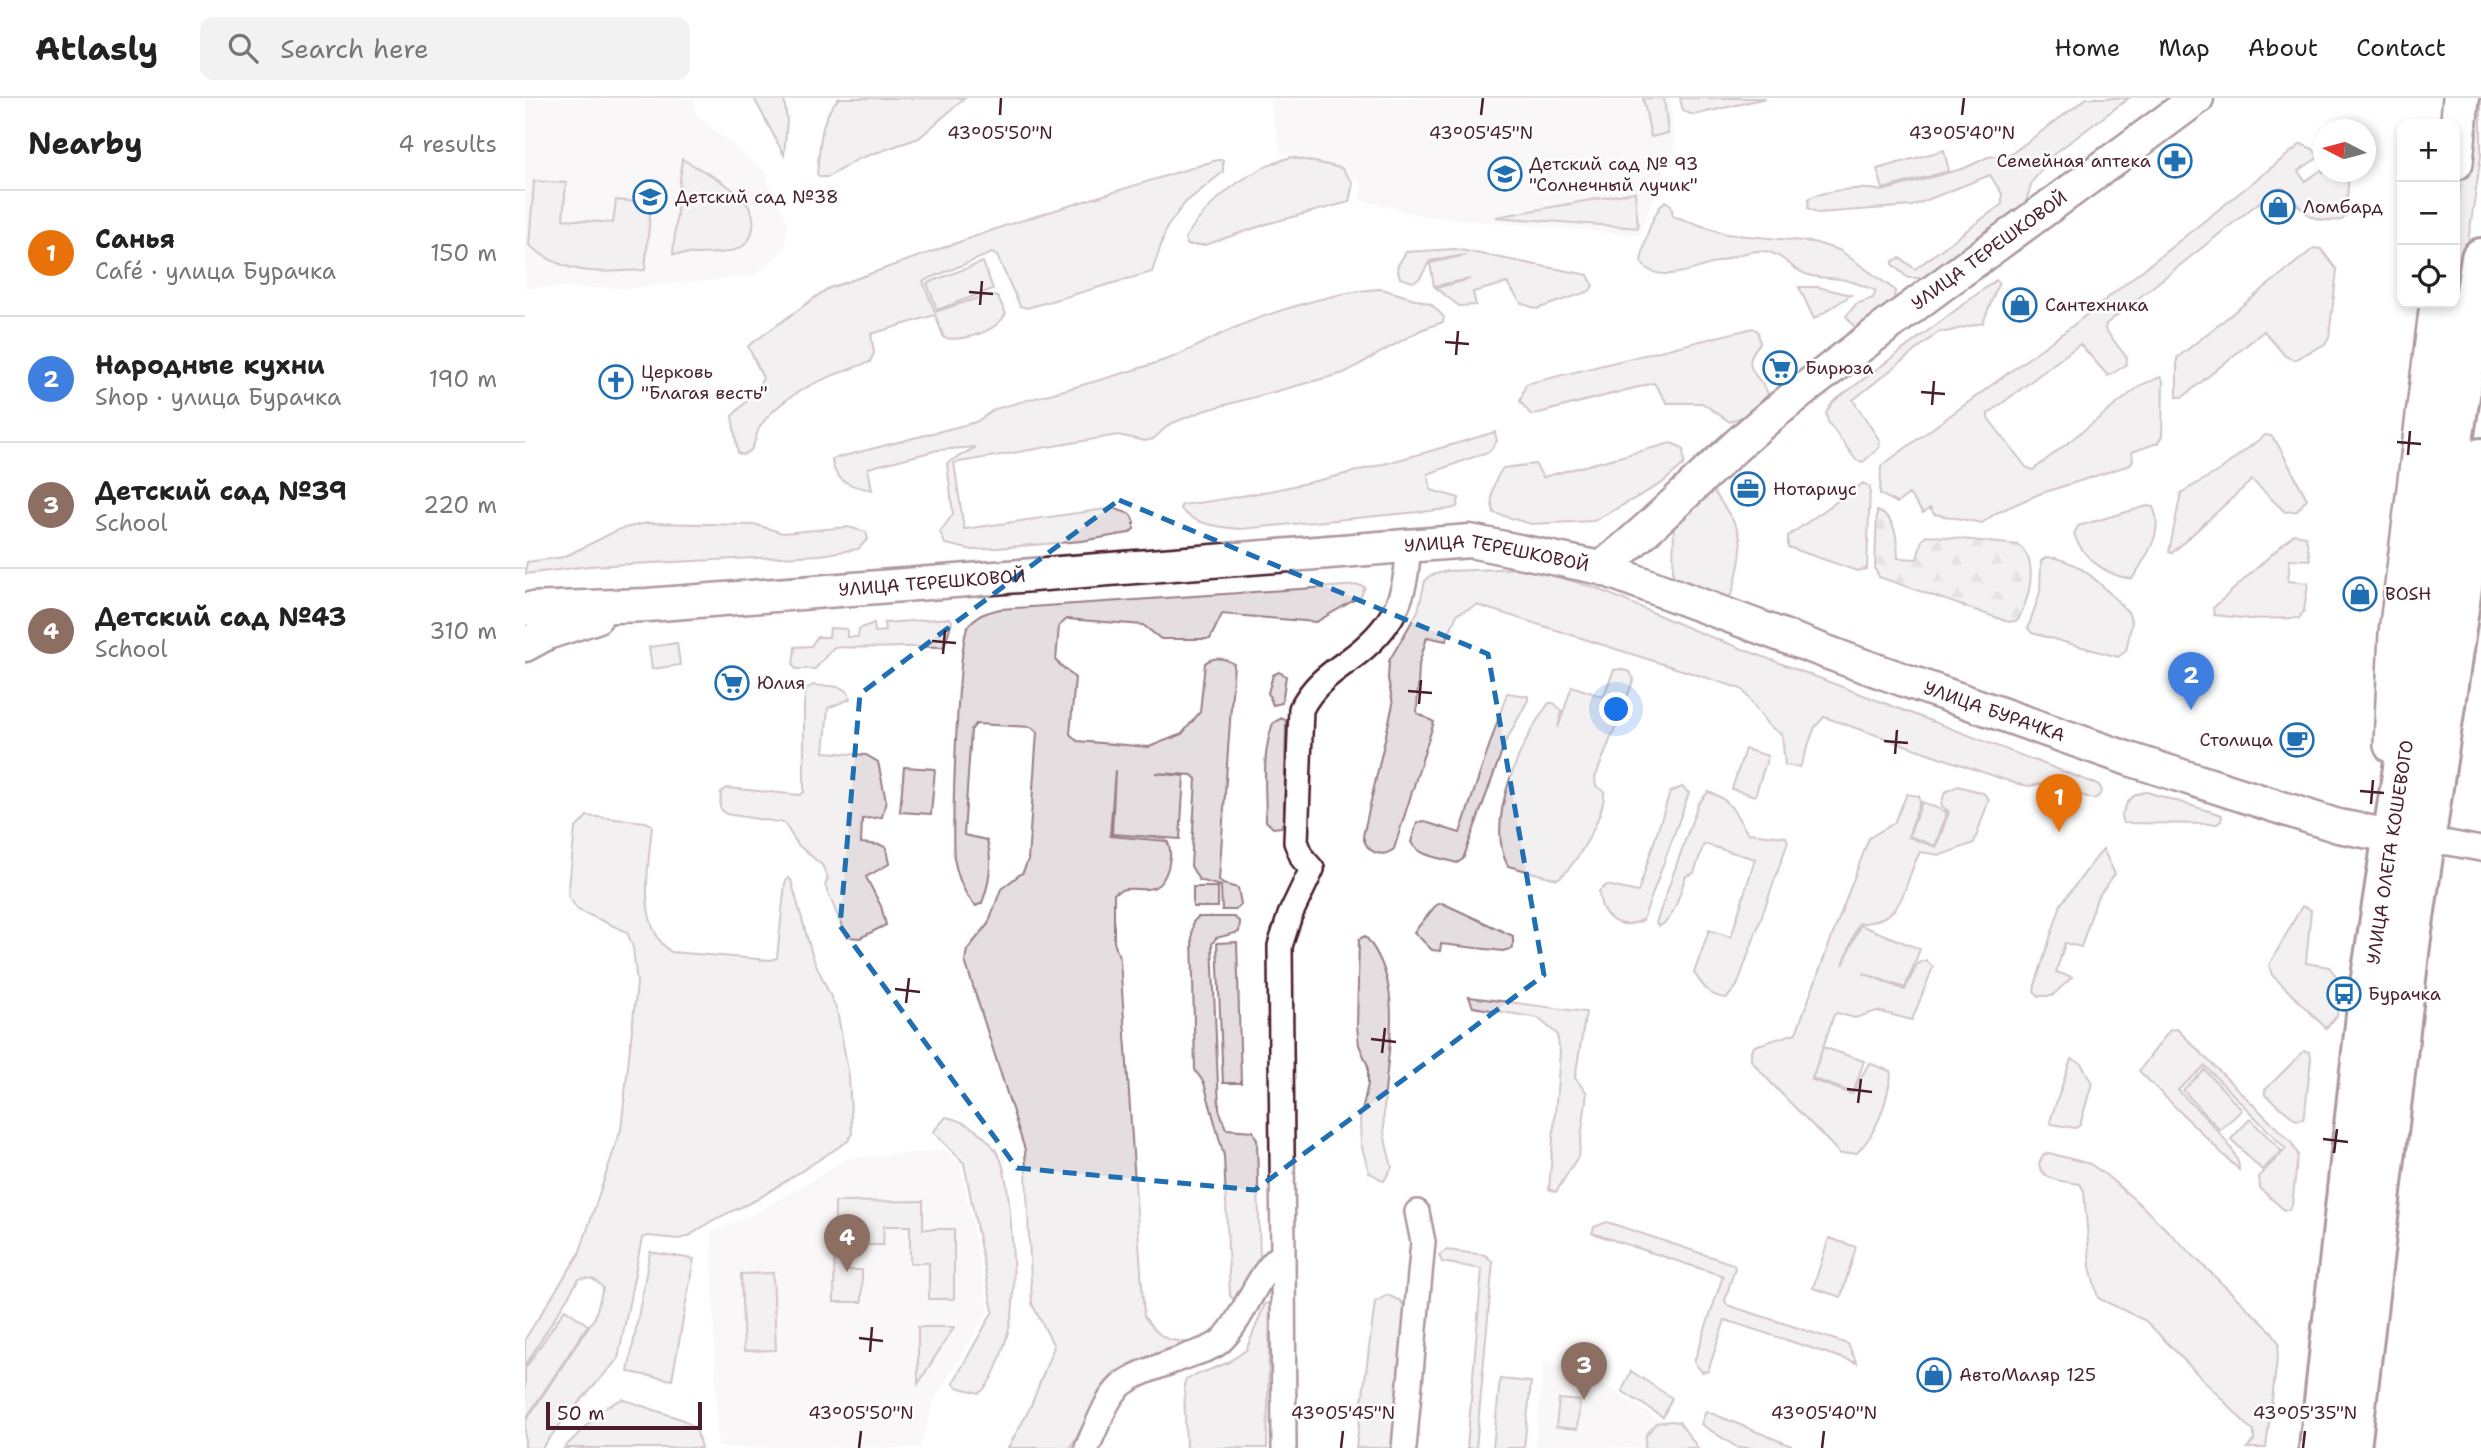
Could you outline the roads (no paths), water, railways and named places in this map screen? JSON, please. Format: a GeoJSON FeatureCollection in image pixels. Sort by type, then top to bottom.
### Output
{"type":"FeatureCollection","features":[{"type":"Feature","properties":{"kind":"highway","name":"УЛИЦА ОЛЕГА КОШЕВОГО"},"geometry":{"type":"LineString","coordinates":[[2351,1448],[2381,1180],[2408,839],[2400,781],[2481,258]]}},
{"type":"Feature","properties":{"kind":"highway","name":"УЛИЦА ОЛЕГА КОШЕВОГО"},"geometry":{"type":"LineString","coordinates":[[2319,1448],[2368,997],[2408,839],[2481,458]]}},
{"type":"Feature","properties":{"kind":"main road","name":"УЛИЦА ТЕРЕШКОВОЙ"},"geometry":{"type":"LineString","coordinates":[[525,609],[634,605],[1470,541],[1601,568],[1633,543],[1714,463],[1763,422],[1921,300],[2197,98]]}},
{"type":"Feature","properties":{"kind":"main road"},"geometry":{"type":"LineString","coordinates":[[2459,119],[2461,98]]}},
{"type":"Feature","properties":{"kind":"main road"},"geometry":{"type":"LineString","coordinates":[[2400,781],[2392,747],[2397,633],[2437,308]]}},
{"type":"Feature","properties":{"kind":"main road","name":"УЛИЦА БУРАЧКА"},"geometry":{"type":"LineString","coordinates":[[1601,568],[1856,663],[2129,759],[2338,826],[2408,839]]}},
{"type":"Feature","properties":{"kind":"main road","name":"УЛИЦА ТЕРЕШКОВОЙ"},"geometry":{"type":"LineString","coordinates":[[525,645],[547,633],[634,605]]}},
{"type":"Feature","properties":{"kind":"street"},"geometry":{"type":"LineString","coordinates":[[1284,1448],[1279,967],[1280,946],[1290,915],[1312,869],[1303,859],[1296,842],[1301,709],[1310,691],[1387,625],[1408,577],[1408,545]]}},
{"type":"Feature","properties":{"kind":"street"},"geometry":{"type":"LineString","coordinates":[[2408,839],[2481,849]]}},
{"type":"Feature","properties":{"kind":"street"},"geometry":{"type":"LineString","coordinates":[[1404,1448],[1423,1242],[1417,1212]]}},
{"type":"Feature","properties":{"kind":"street"},"geometry":{"type":"LineString","coordinates":[[1087,1448],[1112,1391],[1137,1373],[1217,1345],[1254,1294],[1271,1262],[1283,1254]]}},
{"type":"Feature","properties":{"kind":"place","name":"Семейная аптека"},"geometry":{"type":"Point","coordinates":[2175,161]}},
{"type":"Feature","properties":{"kind":"place","name":"Детский сад № 93 \"Солнечный лучик\""},"geometry":{"type":"Point","coordinates":[1505,174]}},
{"type":"Feature","properties":{"kind":"place","name":"Детский сад №38"},"geometry":{"type":"Point","coordinates":[650,197]}},
{"type":"Feature","properties":{"kind":"place","name":"Ломбард"},"geometry":{"type":"Point","coordinates":[2278,207]}},
{"type":"Feature","properties":{"kind":"place","name":"Сантехника"},"geometry":{"type":"Point","coordinates":[2020,305]}},
{"type":"Feature","properties":{"kind":"place","name":"Бирюза"},"geometry":{"type":"Point","coordinates":[1780,368]}},
{"type":"Feature","properties":{"kind":"place","name":"Церковь \"Благая весть\""},"geometry":{"type":"Point","coordinates":[616,382]}},
{"type":"Feature","properties":{"kind":"place","name":"Нотариус"},"geometry":{"type":"Point","coordinates":[1748,489]}},
{"type":"Feature","properties":{"kind":"place","name":"BOSH"},"geometry":{"type":"Point","coordinates":[2360,594]}},
{"type":"Feature","properties":{"kind":"place","name":"Юлия"},"geometry":{"type":"Point","coordinates":[732,683]}},
{"type":"Feature","properties":{"kind":"place","name":"Народные кухни"},"geometry":{"type":"Point","coordinates":[2191,710]}},
{"type":"Feature","properties":{"kind":"place","name":"Столица"},"geometry":{"type":"Point","coordinates":[2297,740]}},
{"type":"Feature","properties":{"kind":"place","name":"Санья"},"geometry":{"type":"Point","coordinates":[2059,832]}},
{"type":"Feature","properties":{"kind":"place","name":"Бурачка"},"geometry":{"type":"Point","coordinates":[2344,994]}},
{"type":"Feature","properties":{"kind":"place","name":"Детский сад №43"},"geometry":{"type":"Point","coordinates":[847,1272]}},
{"type":"Feature","properties":{"kind":"place","name":"АвтоМаляр 125"},"geometry":{"type":"Point","coordinates":[1934,1375]}},
{"type":"Feature","properties":{"kind":"place","name":"Детский сад №39"},"geometry":{"type":"Point","coordinates":[1584,1400]}}]}
